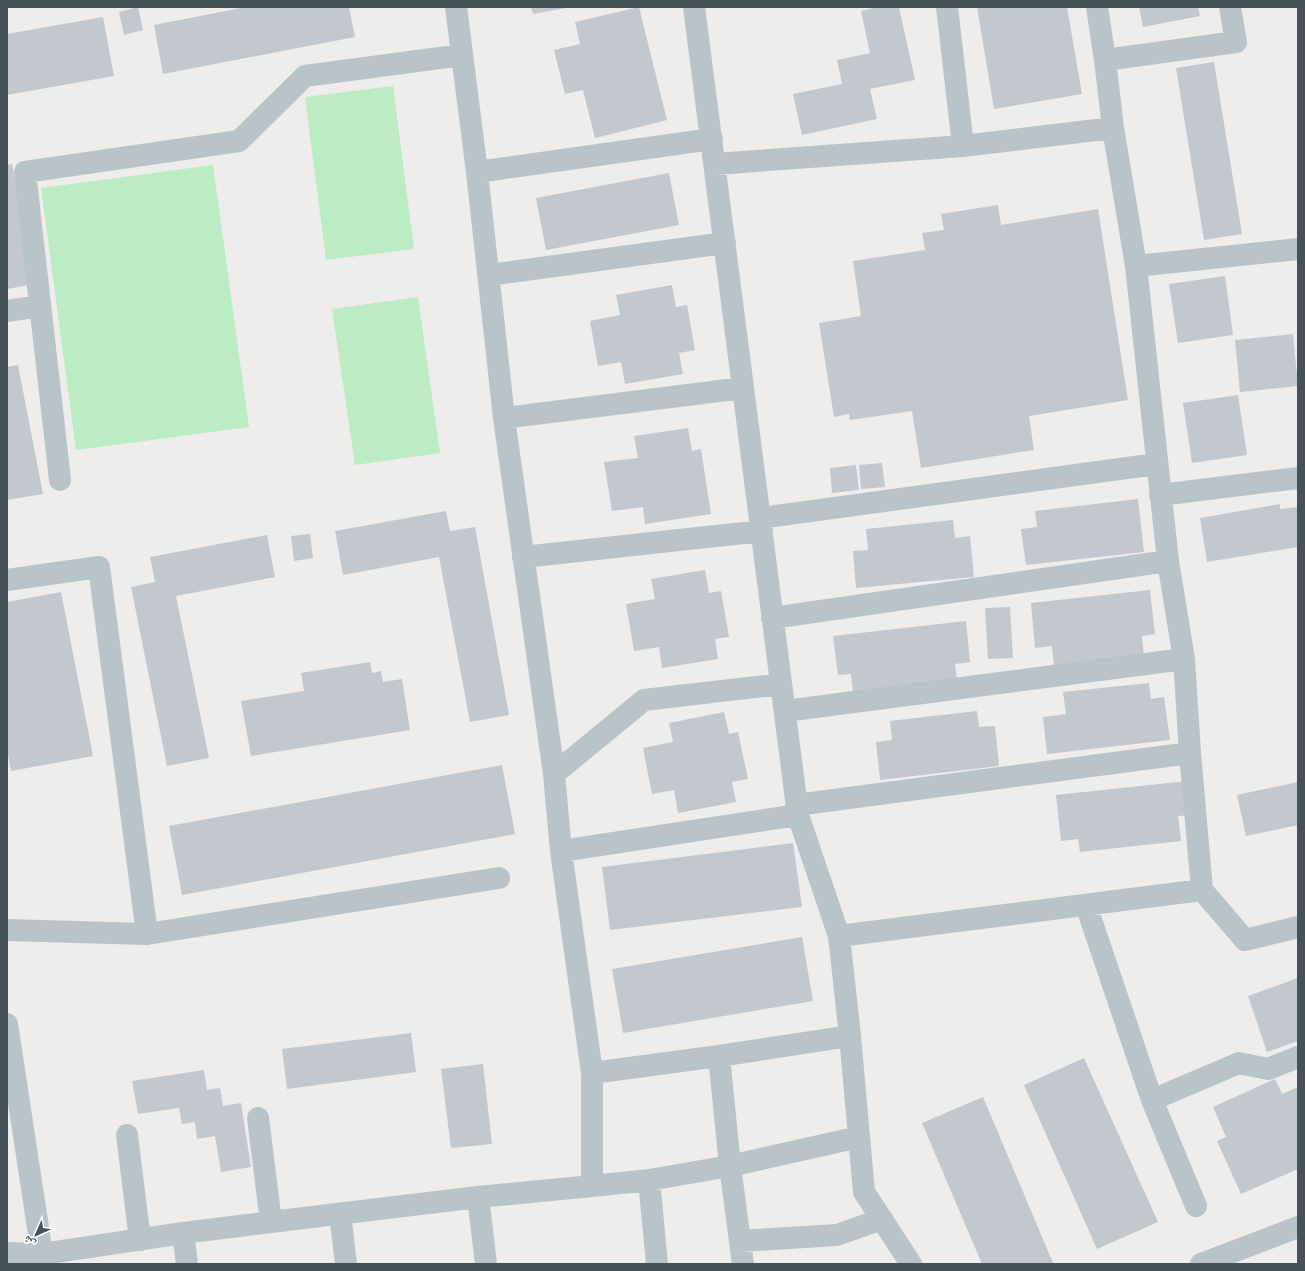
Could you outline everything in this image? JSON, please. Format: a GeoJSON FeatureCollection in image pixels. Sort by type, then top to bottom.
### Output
{"type":"FeatureCollection","features":[{"type":"Feature","properties":{"kind":"street"},"geometry":{"type":"LineString","coordinates":[[456,7],[504,418],[554,774],[561,851],[592,1073],[592,1186]]}},
{"type":"Feature","properties":{"kind":"street"},"geometry":{"type":"LineString","coordinates":[[694,7],[797,810],[839,936],[850,1036],[864,1192],[911,1264]]}},
{"type":"Feature","properties":{"kind":"street"},"geometry":{"type":"LineString","coordinates":[[947,7],[963,146]]}},
{"type":"Feature","properties":{"kind":"street"},"geometry":{"type":"LineString","coordinates":[[1097,7],[1113,128],[1136,266],[1156,464],[1168,561],[1184,659],[1190,753],[1202,890],[1245,940],[1298,927]]}},
{"type":"Feature","properties":{"kind":"street"},"geometry":{"type":"LineString","coordinates":[[1105,60],[1236,42],[1230,7]]}},
{"type":"Feature","properties":{"kind":"street"},"geometry":{"type":"LineString","coordinates":[[60,480],[25,172],[239,142],[305,76],[462,55]]}},
{"type":"Feature","properties":{"kind":"street"},"geometry":{"type":"LineString","coordinates":[[715,164],[963,146],[1113,128]]}},
{"type":"Feature","properties":{"kind":"street"},"geometry":{"type":"LineString","coordinates":[[476,172],[712,139]]}},
{"type":"Feature","properties":{"kind":"street"},"geometry":{"type":"LineString","coordinates":[[488,275],[725,243]]}},
{"type":"Feature","properties":{"kind":"street"},"geometry":{"type":"LineString","coordinates":[[1136,266],[1298,248]]}},
{"type":"Feature","properties":{"kind":"street"},"geometry":{"type":"LineString","coordinates":[[7,311],[40,306]]}},
{"type":"Feature","properties":{"kind":"street"},"geometry":{"type":"LineString","coordinates":[[504,418],[743,388]]}},
{"type":"Feature","properties":{"kind":"street"},"geometry":{"type":"LineString","coordinates":[[523,558],[761,525],[1156,464]]}},
{"type":"Feature","properties":{"kind":"street"},"geometry":{"type":"LineString","coordinates":[[1160,495],[1298,478]]}},
{"type":"Feature","properties":{"kind":"street"},"geometry":{"type":"LineString","coordinates":[[772,618],[1168,561]]}},
{"type":"Feature","properties":{"kind":"street"},"geometry":{"type":"LineString","coordinates":[[7,580],[99,567],[147,934]]}},
{"type":"Feature","properties":{"kind":"street"},"geometry":{"type":"LineString","coordinates":[[785,711],[1184,659]]}},
{"type":"Feature","properties":{"kind":"street"},"geometry":{"type":"LineString","coordinates":[[554,774],[644,700],[781,684]]}},
{"type":"Feature","properties":{"kind":"street"},"geometry":{"type":"LineString","coordinates":[[561,851],[797,810],[1190,753]]}},
{"type":"Feature","properties":{"kind":"street"},"geometry":{"type":"LineString","coordinates":[[7,930],[147,934],[500,878]]}},
{"type":"Feature","properties":{"kind":"street"},"geometry":{"type":"LineString","coordinates":[[839,936],[1202,890]]}},
{"type":"Feature","properties":{"kind":"street"},"geometry":{"type":"LineString","coordinates":[[1086,905],[1152,1100],[1196,1206]]}},
{"type":"Feature","properties":{"kind":"street"},"geometry":{"type":"LineString","coordinates":[[7,1024],[42,1254]]}},
{"type":"Feature","properties":{"kind":"street"},"geometry":{"type":"LineString","coordinates":[[592,1073],[719,1056],[850,1036]]}},
{"type":"Feature","properties":{"kind":"street"},"geometry":{"type":"LineString","coordinates":[[719,1056],[730,1166],[743,1264]]}},
{"type":"Feature","properties":{"kind":"street"},"geometry":{"type":"LineString","coordinates":[[1152,1100],[1239,1063],[1268,1069],[1298,1058]]}},
{"type":"Feature","properties":{"kind":"street"},"geometry":{"type":"LineString","coordinates":[[258,1118],[271,1222]]}},
{"type":"Feature","properties":{"kind":"street"},"geometry":{"type":"LineString","coordinates":[[126,1135],[140,1240]]}},
{"type":"Feature","properties":{"kind":"street"},"geometry":{"type":"LineString","coordinates":[[7,1253],[42,1254],[183,1233],[271,1222],[478,1197],[649,1180],[730,1166],[859,1137]]}},
{"type":"Feature","properties":{"kind":"street"},"geometry":{"type":"LineString","coordinates":[[649,1180],[657,1264]]}},
{"type":"Feature","properties":{"kind":"street"},"geometry":{"type":"LineString","coordinates":[[478,1197],[486,1264]]}},
{"type":"Feature","properties":{"kind":"street"},"geometry":{"type":"LineString","coordinates":[[340,1214],[346,1264]]}},
{"type":"Feature","properties":{"kind":"street"},"geometry":{"type":"LineString","coordinates":[[740,1241],[837,1235],[882,1220]]}},
{"type":"Feature","properties":{"kind":"street"},"geometry":{"type":"LineString","coordinates":[[1201,1264],[1298,1227]]}},
{"type":"Feature","properties":{"kind":"street"},"geometry":{"type":"LineString","coordinates":[[183,1233],[187,1264]]}},
{"type":"Feature","properties":{"kind":"green space"},"geometry":{"type":"Polygon","coordinates":[[[393,86],[414,249],[326,260],[305,97],[393,86]]]}},
{"type":"Feature","properties":{"kind":"green space"},"geometry":{"type":"Polygon","coordinates":[[[213,165],[249,427],[76,450],[41,188],[213,165]]]}},
{"type":"Feature","properties":{"kind":"green space"},"geometry":{"type":"Polygon","coordinates":[[[418,297],[440,453],[355,465],[332,309],[418,297]]]}},
{"type":"Feature","properties":{"kind":"building"},"geometry":{"type":"Polygon","coordinates":[[[138,7],[143,30],[124,35],[119,12],[138,7]]]}},
{"type":"Feature","properties":{"kind":"building"},"geometry":{"type":"Polygon","coordinates":[[[246,7],[349,7],[355,37],[163,74],[154,25],[246,7]]]}},
{"type":"Feature","properties":{"kind":"building"},"geometry":{"type":"Polygon","coordinates":[[[531,7],[566,7],[566,8],[533,14],[531,7]]]}},
{"type":"Feature","properties":{"kind":"building"},"geometry":{"type":"Polygon","coordinates":[[[639,7],[667,120],[595,138],[583,90],[565,94],[554,50],[580,44],[575,22],[639,7]]]}},
{"type":"Feature","properties":{"kind":"building"},"geometry":{"type":"Polygon","coordinates":[[[878,7],[899,7],[915,80],[870,89],[877,119],[802,135],[793,94],[842,84],[837,60],[870,53],[861,11],[878,7]]]}},
{"type":"Feature","properties":{"kind":"building"},"geometry":{"type":"Polygon","coordinates":[[[977,7],[1067,7],[1082,94],[994,109],[977,7]]]}},
{"type":"Feature","properties":{"kind":"building"},"geometry":{"type":"Polygon","coordinates":[[[1139,7],[1198,7],[1200,16],[1143,27],[1139,7]]]}},
{"type":"Feature","properties":{"kind":"building"},"geometry":{"type":"Polygon","coordinates":[[[103,17],[114,76],[7,95],[7,34],[103,17]]]}},
{"type":"Feature","properties":{"kind":"building"},"geometry":{"type":"Polygon","coordinates":[[[1214,62],[1242,234],[1204,240],[1176,68],[1214,62]]]}},
{"type":"Feature","properties":{"kind":"building"},"geometry":{"type":"Polygon","coordinates":[[[12,164],[35,284],[7,289],[7,165],[12,164]]]}},
{"type":"Feature","properties":{"kind":"building"},"geometry":{"type":"Polygon","coordinates":[[[669,173],[679,225],[546,250],[536,198],[669,173]]]}},
{"type":"Feature","properties":{"kind":"building"},"geometry":{"type":"Polygon","coordinates":[[[998,205],[1001,225],[1098,209],[1128,400],[1029,416],[1034,450],[921,468],[912,411],[850,420],[849,414],[834,417],[819,323],[861,316],[853,261],[925,250],[922,233],[944,230],[941,214],[998,205]]]}},
{"type":"Feature","properties":{"kind":"building"},"geometry":{"type":"Polygon","coordinates":[[[1225,276],[1233,335],[1178,343],[1169,284],[1225,276]]]}},
{"type":"Feature","properties":{"kind":"building"},"geometry":{"type":"Polygon","coordinates":[[[672,285],[676,307],[687,305],[695,350],[679,353],[683,374],[625,384],[621,362],[598,366],[590,321],[620,315],[616,295],[672,285]]]}},
{"type":"Feature","properties":{"kind":"building"},"geometry":{"type":"Polygon","coordinates":[[[1293,334],[1298,386],[1240,392],[1235,340],[1293,334]]]}},
{"type":"Feature","properties":{"kind":"building"},"geometry":{"type":"Polygon","coordinates":[[[18,365],[43,494],[7,500],[7,367],[18,365]]]}},
{"type":"Feature","properties":{"kind":"building"},"geometry":{"type":"Polygon","coordinates":[[[1238,395],[1247,455],[1192,463],[1183,403],[1238,395]]]}},
{"type":"Feature","properties":{"kind":"building"},"geometry":{"type":"Polygon","coordinates":[[[688,428],[692,451],[701,449],[711,514],[645,524],[643,507],[612,511],[604,462],[638,458],[634,436],[688,428]]]}},
{"type":"Feature","properties":{"kind":"building"},"geometry":{"type":"Polygon","coordinates":[[[882,463],[885,487],[861,489],[859,465],[882,463]]]}},
{"type":"Feature","properties":{"kind":"building"},"geometry":{"type":"Polygon","coordinates":[[[856,465],[859,490],[832,493],[830,468],[856,465]]]}},
{"type":"Feature","properties":{"kind":"building"},"geometry":{"type":"Polygon","coordinates":[[[1138,499],[1144,552],[1026,565],[1021,529],[1037,527],[1035,511],[1138,499]]]}},
{"type":"Feature","properties":{"kind":"building"},"geometry":{"type":"Polygon","coordinates":[[[1280,504],[1280,509],[1298,507],[1298,547],[1207,562],[1200,518],[1280,504]]]}},
{"type":"Feature","properties":{"kind":"building"},"geometry":{"type":"Polygon","coordinates":[[[446,511],[450,531],[475,527],[509,715],[470,722],[439,557],[343,575],[335,531],[446,511]]]}},
{"type":"Feature","properties":{"kind":"building"},"geometry":{"type":"Polygon","coordinates":[[[953,520],[955,538],[970,536],[974,577],[856,588],[853,551],[868,550],[866,529],[953,520]]]}},
{"type":"Feature","properties":{"kind":"building"},"geometry":{"type":"Polygon","coordinates":[[[310,534],[313,558],[294,561],[291,536],[310,534]]]}},
{"type":"Feature","properties":{"kind":"building"},"geometry":{"type":"Polygon","coordinates":[[[267,535],[275,577],[176,596],[209,758],[167,766],[131,587],[155,582],[150,557],[267,535]]]}},
{"type":"Feature","properties":{"kind":"building"},"geometry":{"type":"Polygon","coordinates":[[[705,570],[709,593],[721,591],[729,637],[715,639],[718,659],[662,668],[659,647],[634,651],[626,604],[655,599],[651,579],[705,570]]]}},
{"type":"Feature","properties":{"kind":"building"},"geometry":{"type":"Polygon","coordinates":[[[1150,590],[1155,634],[1142,636],[1144,657],[1054,666],[1052,646],[1035,648],[1031,603],[1150,590]]]}},
{"type":"Feature","properties":{"kind":"building"},"geometry":{"type":"Polygon","coordinates":[[[61,592],[93,756],[11,771],[7,749],[7,602],[61,592]]]}},
{"type":"Feature","properties":{"kind":"building"},"geometry":{"type":"Polygon","coordinates":[[[1010,607],[1013,658],[988,659],[985,608],[1010,607]]]}},
{"type":"Feature","properties":{"kind":"building"},"geometry":{"type":"Polygon","coordinates":[[[966,621],[970,662],[955,664],[957,680],[853,692],[851,674],[838,675],[833,636],[966,621]]]}},
{"type":"Feature","properties":{"kind":"building"},"geometry":{"type":"Polygon","coordinates":[[[370,662],[372,673],[381,671],[383,682],[402,679],[410,730],[251,756],[241,701],[304,691],[301,673],[370,662]]]}},
{"type":"Feature","properties":{"kind":"building"},"geometry":{"type":"Polygon","coordinates":[[[1149,683],[1151,699],[1164,697],[1170,740],[1047,754],[1043,717],[1066,714],[1063,692],[1149,683]]]}},
{"type":"Feature","properties":{"kind":"building"},"geometry":{"type":"Polygon","coordinates":[[[977,711],[979,727],[995,726],[999,766],[880,780],[876,742],[892,740],[890,721],[977,711]]]}},
{"type":"Feature","properties":{"kind":"building"},"geometry":{"type":"Polygon","coordinates":[[[724,712],[729,734],[738,732],[748,779],[732,782],[736,802],[678,813],[674,790],[652,794],[643,748],[673,742],[669,723],[724,712]]]}},
{"type":"Feature","properties":{"kind":"building"},"geometry":{"type":"Polygon","coordinates":[[[502,765],[515,834],[182,895],[169,826],[502,765]]]}},
{"type":"Feature","properties":{"kind":"building"},"geometry":{"type":"Polygon","coordinates":[[[1187,781],[1191,815],[1178,816],[1181,841],[1080,852],[1078,839],[1061,841],[1056,795],[1187,781]]]}},
{"type":"Feature","properties":{"kind":"building"},"geometry":{"type":"Polygon","coordinates":[[[1298,782],[1298,825],[1246,836],[1237,795],[1298,782]]]}},
{"type":"Feature","properties":{"kind":"building"},"geometry":{"type":"Polygon","coordinates":[[[793,843],[802,907],[610,930],[602,867],[793,843]]]}},
{"type":"Feature","properties":{"kind":"building"},"geometry":{"type":"Polygon","coordinates":[[[802,937],[813,1001],[623,1033],[612,969],[802,937]]]}},
{"type":"Feature","properties":{"kind":"building"},"geometry":{"type":"Polygon","coordinates":[[[1298,978],[1298,1041],[1267,1052],[1248,996],[1298,978]]]}},
{"type":"Feature","properties":{"kind":"building"},"geometry":{"type":"Polygon","coordinates":[[[411,1033],[416,1072],[287,1089],[282,1049],[411,1033]]]}},
{"type":"Feature","properties":{"kind":"building"},"geometry":{"type":"Polygon","coordinates":[[[1084,1058],[1158,1222],[1097,1249],[1024,1085],[1084,1058]]]}},
{"type":"Feature","properties":{"kind":"building"},"geometry":{"type":"Polygon","coordinates":[[[483,1064],[492,1144],[451,1148],[441,1069],[483,1064]]]}},
{"type":"Feature","properties":{"kind":"building"},"geometry":{"type":"Polygon","coordinates":[[[204,1070],[207,1090],[220,1088],[223,1106],[241,1103],[251,1167],[221,1172],[215,1136],[197,1139],[195,1122],[182,1124],[179,1108],[138,1114],[132,1081],[204,1070]]]}},
{"type":"Feature","properties":{"kind":"building"},"geometry":{"type":"Polygon","coordinates":[[[1275,1079],[1282,1094],[1298,1087],[1298,1169],[1241,1194],[1217,1141],[1226,1137],[1213,1107],[1275,1079]]]}},
{"type":"Feature","properties":{"kind":"building"},"geometry":{"type":"Polygon","coordinates":[[[983,1097],[1053,1263],[982,1264],[922,1123],[983,1097]]]}}]}
